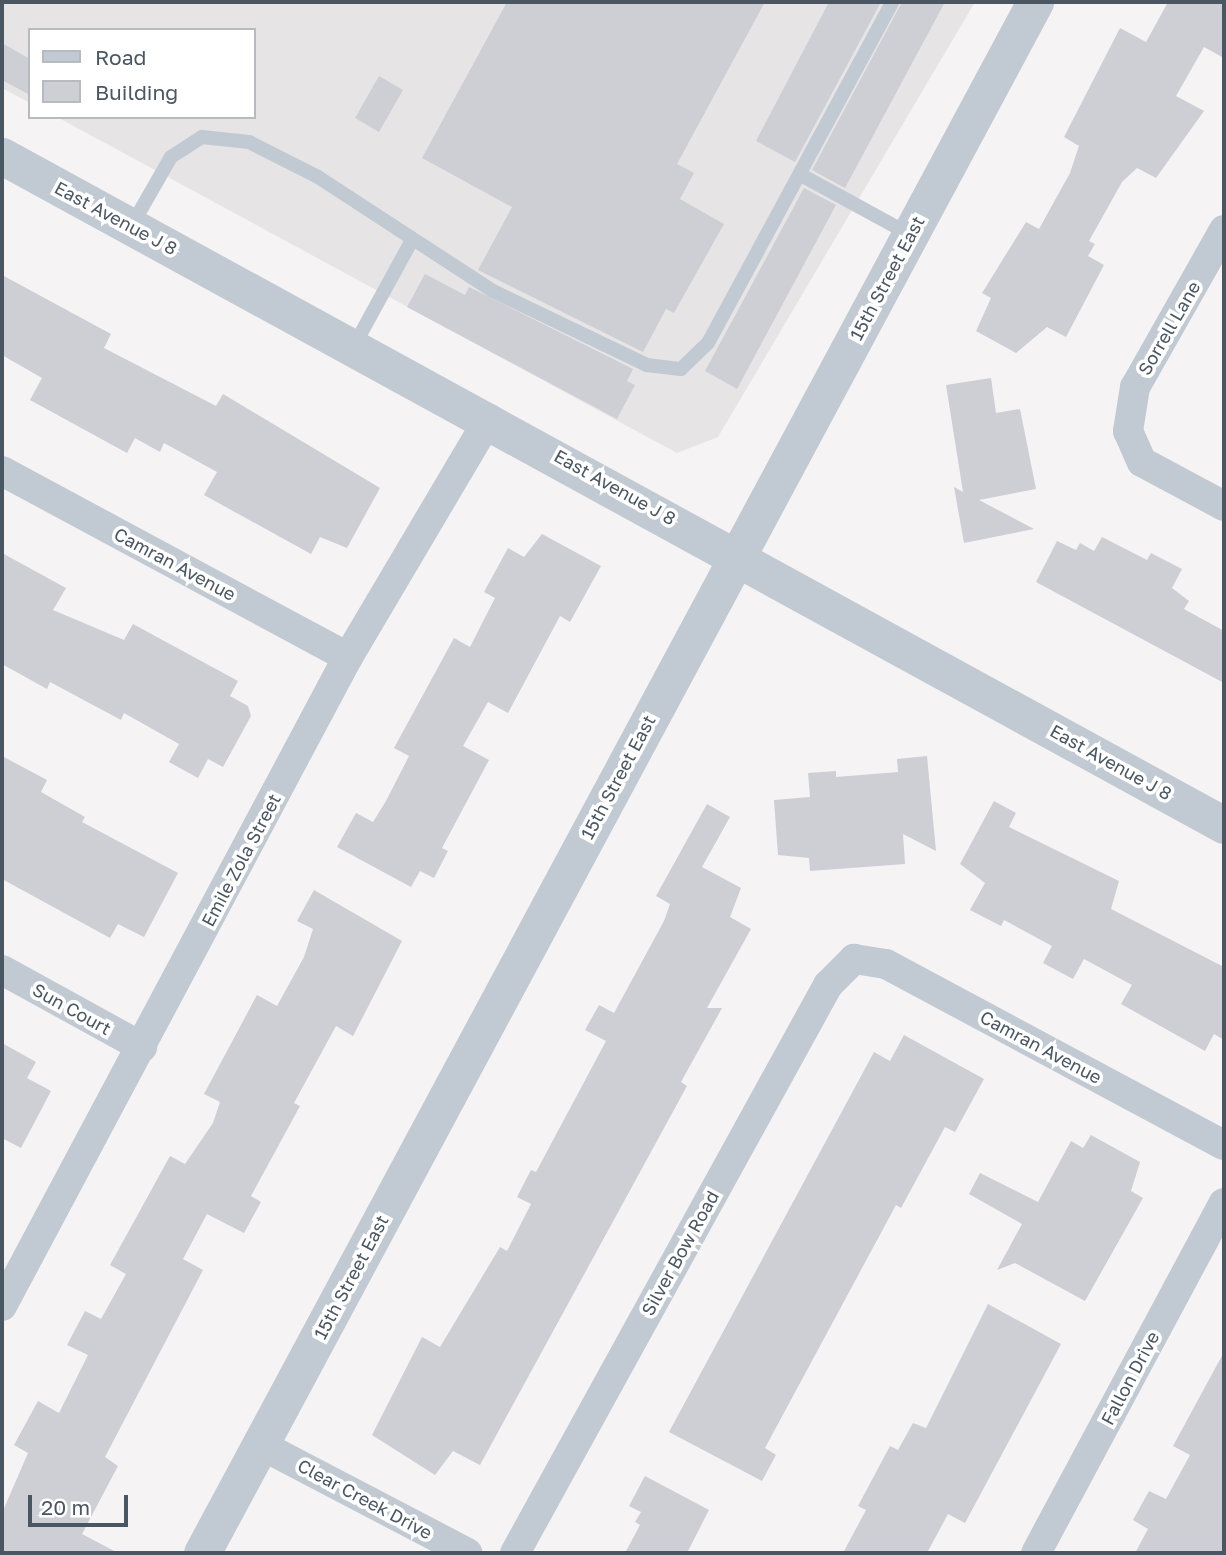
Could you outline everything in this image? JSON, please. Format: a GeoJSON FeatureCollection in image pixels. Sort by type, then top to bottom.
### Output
{"type":"FeatureCollection","features":[{"type":"Feature","properties":{"kind":"street","name":"15th Street East"},"geometry":{"type":"LineString","coordinates":[[202,1553],[1035,2]]}},
{"type":"Feature","properties":{"kind":"street","name":"East Avenue J 8"},"geometry":{"type":"LineString","coordinates":[[2,156],[737,554],[1224,825]]}},
{"type":"Feature","properties":{"kind":"street","name":"Sorrell Lane"},"geometry":{"type":"LineString","coordinates":[[1224,230],[1135,387],[1128,431],[1142,463],[1224,506]]}},
{"type":"Feature","properties":{"kind":"street","name":"Emile Zola Street"},"geometry":{"type":"LineString","coordinates":[[2,1306],[348,657],[489,419]]}},
{"type":"Feature","properties":{"kind":"street","name":"Camran Avenue"},"geometry":{"type":"LineString","coordinates":[[2,471],[348,657]]}},
{"type":"Feature","properties":{"kind":"street","name":"Camran Avenue"},"geometry":{"type":"LineString","coordinates":[[855,959],[886,964],[1224,1145]]}},
{"type":"Feature","properties":{"kind":"street","name":"Silver Bow Road"},"geometry":{"type":"LineString","coordinates":[[515,1553],[828,985],[855,959]]}},
{"type":"Feature","properties":{"kind":"street","name":"Sun Court"},"geometry":{"type":"LineString","coordinates":[[2,970],[142,1047]]}},
{"type":"Feature","properties":{"kind":"street","name":"Fallon Drive"},"geometry":{"type":"LineString","coordinates":[[1036,1553],[1224,1203]]}},
{"type":"Feature","properties":{"kind":"street","name":"Clear Creek Drive"},"geometry":{"type":"LineString","coordinates":[[261,1445],[468,1553]]}},
{"type":"Feature","properties":{"kind":"lane"},"geometry":{"type":"LineString","coordinates":[[132,226],[171,158],[202,137],[249,142],[318,177],[411,242],[493,291],[647,365],[681,369],[708,343],[892,2]]}},
{"type":"Feature","properties":{"kind":"lane"},"geometry":{"type":"LineString","coordinates":[[801,175],[911,235]]}},
{"type":"Feature","properties":{"kind":"lane"},"geometry":{"type":"LineString","coordinates":[[354,346],[411,242]]}},
{"type":"Feature","properties":{"kind":"shaded area"},"geometry":{"type":"Polygon","coordinates":[[[2,2],[975,2],[718,437],[677,453],[61,119],[256,119],[256,28],[28,28],[28,102],[2,88],[2,2]]]}},
{"type":"Feature","properties":{"kind":"building"},"geometry":{"type":"Polygon","coordinates":[[[507,2],[765,2],[677,164],[694,173],[680,199],[724,224],[674,313],[666,309],[643,352],[478,270],[512,207],[422,158],[507,2]]]}},
{"type":"Feature","properties":{"kind":"building"},"geometry":{"type":"Polygon","coordinates":[[[829,2],[881,2],[795,162],[756,141],[829,2]]]}},
{"type":"Feature","properties":{"kind":"building"},"geometry":{"type":"Polygon","coordinates":[[[902,2],[945,2],[845,188],[812,170],[902,2]]]}},
{"type":"Feature","properties":{"kind":"building"},"geometry":{"type":"Polygon","coordinates":[[[1168,2],[1224,2],[1224,58],[1204,47],[1176,96],[1204,111],[1156,178],[1137,168],[1122,182],[1089,241],[1095,244],[1088,256],[1104,265],[1066,337],[1047,327],[1016,353],[976,331],[991,298],[982,293],[1026,222],[1039,229],[1070,173],[1079,146],[1064,137],[1120,28],[1146,42],[1168,2]]]}},
{"type":"Feature","properties":{"kind":"building"},"geometry":{"type":"Polygon","coordinates":[[[2,43],[28,58],[28,94],[2,80],[2,43]]]}},
{"type":"Feature","properties":{"kind":"building"},"geometry":{"type":"Polygon","coordinates":[[[379,76],[403,90],[379,132],[355,118],[379,76]]]}},
{"type":"Feature","properties":{"kind":"building"},"geometry":{"type":"Polygon","coordinates":[[[804,188],[836,205],[737,389],[705,371],[804,188]]]}},
{"type":"Feature","properties":{"kind":"building"},"geometry":{"type":"Polygon","coordinates":[[[425,274],[465,295],[469,287],[633,369],[627,381],[635,385],[617,419],[407,307],[425,274]]]}},
{"type":"Feature","properties":{"kind":"building"},"geometry":{"type":"Polygon","coordinates":[[[2,275],[111,334],[104,348],[216,406],[223,394],[380,488],[347,548],[320,537],[311,554],[204,495],[217,472],[164,443],[160,452],[135,438],[127,453],[30,400],[42,378],[2,355],[2,275]]]}},
{"type":"Feature","properties":{"kind":"building"},"geometry":{"type":"Polygon","coordinates":[[[991,378],[996,413],[1020,409],[1036,489],[979,500],[1034,529],[964,543],[954,487],[963,492],[946,385],[991,378]]]}},
{"type":"Feature","properties":{"kind":"building"},"geometry":{"type":"Polygon","coordinates":[[[542,534],[601,566],[570,622],[560,616],[508,713],[488,702],[463,746],[489,760],[442,848],[448,851],[434,878],[420,871],[411,887],[337,847],[356,813],[373,822],[386,801],[409,756],[394,748],[454,638],[470,647],[495,598],[484,592],[508,548],[524,557],[542,534]]]}},
{"type":"Feature","properties":{"kind":"building"},"geometry":{"type":"Polygon","coordinates":[[[1102,537],[1147,560],[1151,553],[1182,569],[1172,588],[1189,601],[1184,609],[1224,631],[1224,683],[1036,582],[1057,541],[1076,550],[1080,543],[1094,551],[1102,537]]]}},
{"type":"Feature","properties":{"kind":"building"},"geometry":{"type":"Polygon","coordinates":[[[2,553],[66,588],[53,610],[124,640],[133,624],[238,681],[230,696],[248,706],[251,716],[223,767],[208,759],[198,778],[169,762],[179,744],[124,713],[121,720],[50,682],[47,689],[2,664],[2,553]]]}},
{"type":"Feature","properties":{"kind":"building"},"geometry":{"type":"Polygon","coordinates":[[[2,756],[47,780],[41,792],[85,817],[82,822],[178,873],[144,937],[118,924],[110,938],[2,879],[2,756]]]}},
{"type":"Feature","properties":{"kind":"building"},"geometry":{"type":"Polygon","coordinates":[[[927,756],[936,851],[903,834],[905,864],[810,871],[809,858],[778,855],[774,800],[810,797],[808,773],[836,771],[836,777],[898,772],[897,759],[927,756]]]}},
{"type":"Feature","properties":{"kind":"building"},"geometry":{"type":"Polygon","coordinates":[[[994,801],[1016,813],[1009,827],[1119,881],[1111,909],[1224,967],[1224,1040],[1214,1034],[1205,1051],[1121,1004],[1132,985],[1084,959],[1073,979],[1043,963],[1052,946],[1004,920],[1001,926],[970,910],[985,883],[960,864],[994,801]]]}},
{"type":"Feature","properties":{"kind":"building"},"geometry":{"type":"Polygon","coordinates":[[[707,804],[730,817],[702,867],[741,888],[730,917],[751,929],[707,1008],[722,1008],[681,1082],[687,1086],[480,1465],[453,1451],[435,1475],[372,1435],[422,1337],[440,1347],[500,1247],[507,1251],[531,1204],[517,1197],[531,1170],[536,1172],[606,1041],[585,1030],[599,1005],[614,1013],[664,921],[670,904],[656,896],[707,804]]]}},
{"type":"Feature","properties":{"kind":"building"},"geometry":{"type":"Polygon","coordinates":[[[314,890],[402,941],[353,1036],[336,1026],[294,1103],[300,1106],[251,1196],[261,1202],[244,1233],[207,1214],[183,1259],[203,1270],[105,1457],[118,1466],[82,1534],[118,1553],[2,1553],[2,1513],[28,1453],[14,1445],[38,1401],[59,1413],[88,1355],[67,1345],[85,1311],[101,1319],[126,1274],[110,1265],[170,1156],[185,1164],[213,1123],[220,1102],[204,1094],[257,995],[277,1006],[304,957],[313,929],[297,921],[314,890]]]}},
{"type":"Feature","properties":{"kind":"building"},"geometry":{"type":"Polygon","coordinates":[[[904,1035],[984,1079],[955,1132],[945,1127],[901,1208],[896,1205],[765,1448],[776,1455],[762,1481],[669,1432],[874,1052],[890,1061],[904,1035]]]}},
{"type":"Feature","properties":{"kind":"building"},"geometry":{"type":"Polygon","coordinates":[[[2,1043],[36,1062],[27,1078],[51,1091],[21,1148],[2,1138],[2,1043]]]}},
{"type":"Feature","properties":{"kind":"building"},"geometry":{"type":"Polygon","coordinates":[[[1091,1135],[1140,1162],[1131,1191],[1143,1198],[1085,1301],[1015,1263],[997,1270],[1022,1224],[969,1194],[980,1173],[1038,1202],[1071,1141],[1083,1148],[1091,1135]]]}},
{"type":"Feature","properties":{"kind":"building"},"geometry":{"type":"Polygon","coordinates":[[[988,1304],[1061,1344],[965,1523],[948,1514],[927,1553],[843,1553],[866,1510],[858,1506],[890,1446],[898,1450],[913,1423],[926,1428],[988,1304]]]}},
{"type":"Feature","properties":{"kind":"building"},"geometry":{"type":"Polygon","coordinates":[[[1224,1352],[1224,1553],[1135,1553],[1148,1529],[1133,1520],[1149,1491],[1166,1499],[1190,1455],[1173,1446],[1224,1352]]]}},
{"type":"Feature","properties":{"kind":"building"},"geometry":{"type":"Polygon","coordinates":[[[645,1476],[709,1510],[687,1553],[625,1553],[640,1525],[635,1522],[641,1512],[629,1506],[645,1476]]]}}]}
